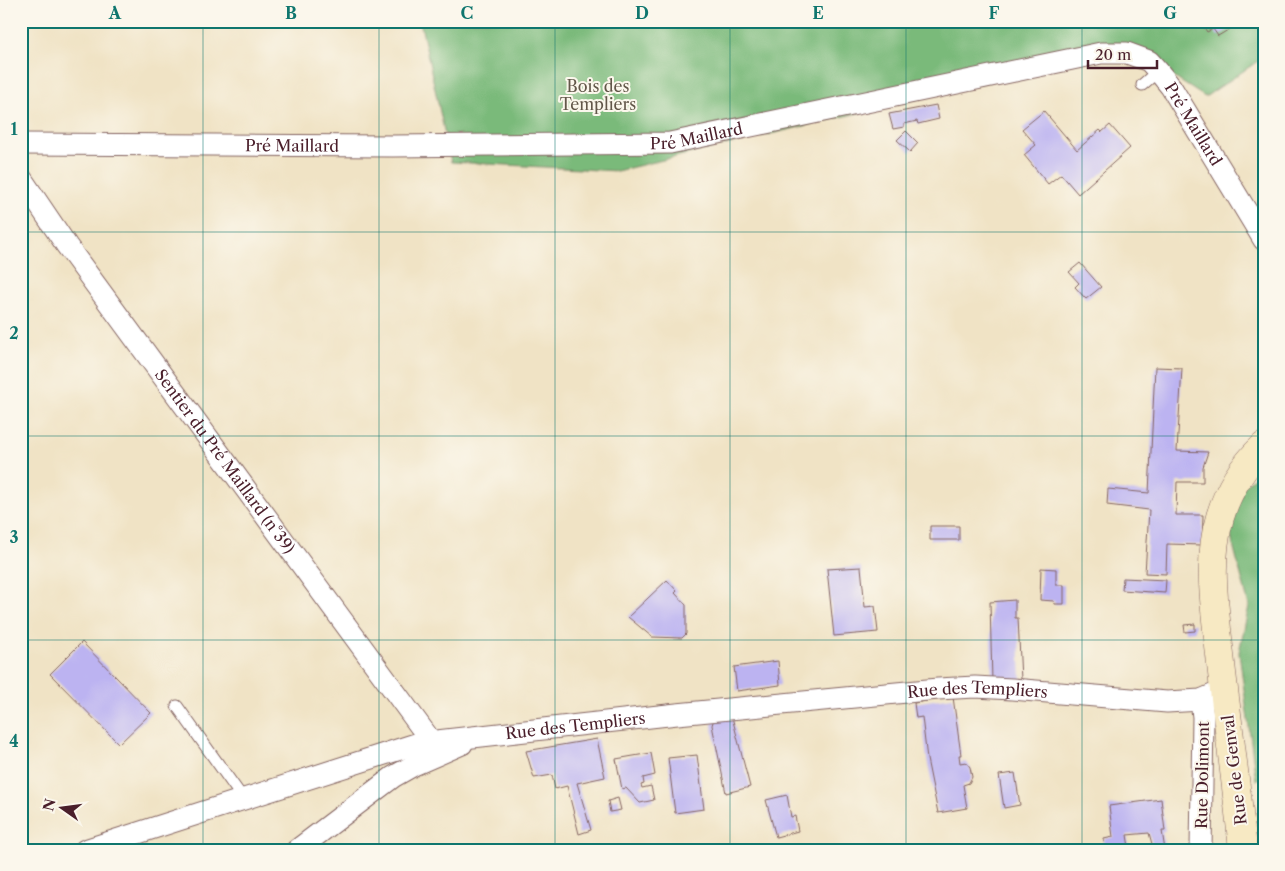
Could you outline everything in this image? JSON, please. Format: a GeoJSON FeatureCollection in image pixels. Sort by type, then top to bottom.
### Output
{"type":"FeatureCollection","features":[{"type":"Feature","properties":{"kind":"street","name":"Pré Maillard"},"geometry":{"type":"LineString","coordinates":[[21,144],[394,146],[670,143],[1101,53],[1127,53],[1149,62],[1171,87],[1264,240]]}},
{"type":"Feature","properties":{"kind":"street","name":"Sentier du Pré Maillard (n°39)"},"geometry":{"type":"LineString","coordinates":[[21,178],[67,246],[431,741]]}},
{"type":"Feature","properties":{"kind":"street"},"geometry":{"type":"LineString","coordinates":[[1213,695],[1215,540],[1220,517],[1230,492],[1248,463],[1264,446]]}},
{"type":"Feature","properties":{"kind":"street","name":"Rue des Templiers"},"geometry":{"type":"LineString","coordinates":[[85,850],[380,755],[431,741],[696,712],[947,688],[1012,688],[1167,702],[1213,695]]}},
{"type":"Feature","properties":{"kind":"street","name":"Rue Dolimont"},"geometry":{"type":"LineString","coordinates":[[1201,850],[1203,717],[1213,695]]}},
{"type":"Feature","properties":{"kind":"street","name":"Rue de Genval"},"geometry":{"type":"LineString","coordinates":[[1213,695],[1243,850]]}},
{"type":"Feature","properties":{"kind":"street","name":"Rue des Templiers"},"geometry":{"type":"LineString","coordinates":[[297,850],[393,777],[414,765],[458,747],[472,738]]}},
{"type":"Feature","properties":{"kind":"lane"},"geometry":{"type":"LineString","coordinates":[[1142,86],[1158,71]]}},
{"type":"Feature","properties":{"kind":"lane"},"geometry":{"type":"LineString","coordinates":[[177,706],[244,800]]}},
{"type":"Feature","properties":{"kind":"green space","name":"Bois des Templiers"},"geometry":{"type":"Polygon","coordinates":[[[420,21],[1264,21],[1264,57],[1205,97],[1128,48],[617,171],[451,162],[420,21]]]}},
{"type":"Feature","properties":{"kind":"green space"},"geometry":{"type":"Polygon","coordinates":[[[1264,471],[1264,777],[1256,780],[1239,652],[1249,606],[1230,533],[1244,485],[1264,471]]]}},
{"type":"Feature","properties":{"kind":"building"},"geometry":{"type":"Polygon","coordinates":[[[1200,21],[1229,21],[1233,27],[1218,36],[1213,29],[1207,32],[1200,21]]]}},
{"type":"Feature","properties":{"kind":"building"},"geometry":{"type":"Polygon","coordinates":[[[936,105],[939,119],[918,124],[917,121],[904,124],[904,127],[893,129],[889,114],[936,105]]]}},
{"type":"Feature","properties":{"kind":"building"},"geometry":{"type":"Polygon","coordinates":[[[1044,111],[1077,150],[1100,130],[1102,132],[1110,125],[1130,148],[1078,194],[1061,174],[1048,184],[1024,155],[1036,145],[1022,129],[1044,111]]]}},
{"type":"Feature","properties":{"kind":"building"},"geometry":{"type":"Polygon","coordinates":[[[906,131],[918,143],[910,152],[897,140],[906,131]]]}},
{"type":"Feature","properties":{"kind":"building"},"geometry":{"type":"Polygon","coordinates":[[[1080,263],[1101,287],[1086,299],[1075,287],[1079,283],[1069,272],[1080,263]]]}},
{"type":"Feature","properties":{"kind":"building"},"geometry":{"type":"Polygon","coordinates":[[[1155,367],[1182,368],[1177,451],[1208,452],[1203,467],[1203,482],[1177,482],[1176,515],[1203,515],[1202,545],[1167,544],[1166,574],[1145,573],[1149,510],[1107,505],[1108,489],[1149,493],[1155,367]]]}},
{"type":"Feature","properties":{"kind":"building"},"geometry":{"type":"Polygon","coordinates":[[[930,526],[959,526],[959,540],[930,540],[930,526]]]}},
{"type":"Feature","properties":{"kind":"building"},"geometry":{"type":"Polygon","coordinates":[[[861,567],[865,607],[875,606],[878,632],[834,636],[827,569],[861,567]]]}},
{"type":"Feature","properties":{"kind":"building"},"geometry":{"type":"Polygon","coordinates":[[[1041,568],[1056,569],[1056,585],[1064,585],[1064,604],[1040,600],[1041,568]]]}},
{"type":"Feature","properties":{"kind":"building"},"geometry":{"type":"Polygon","coordinates":[[[1123,578],[1166,580],[1165,593],[1122,590],[1123,578]]]}},
{"type":"Feature","properties":{"kind":"building"},"geometry":{"type":"Polygon","coordinates":[[[667,580],[686,605],[686,634],[682,638],[652,637],[628,617],[667,580]]]}},
{"type":"Feature","properties":{"kind":"building"},"geometry":{"type":"Polygon","coordinates":[[[1015,600],[1015,618],[1018,618],[1021,680],[992,681],[990,602],[1015,600]]]}},
{"type":"Feature","properties":{"kind":"building"},"geometry":{"type":"Polygon","coordinates":[[[1195,624],[1195,631],[1185,632],[1184,625],[1195,624]]]}},
{"type":"Feature","properties":{"kind":"building"},"geometry":{"type":"Polygon","coordinates":[[[82,642],[151,713],[119,744],[50,674],[82,642]]]}},
{"type":"Feature","properties":{"kind":"building"},"geometry":{"type":"Polygon","coordinates":[[[778,661],[780,685],[737,691],[734,667],[778,661]]]}},
{"type":"Feature","properties":{"kind":"building"},"geometry":{"type":"Polygon","coordinates":[[[953,697],[961,755],[959,755],[960,763],[966,762],[970,767],[972,777],[969,783],[963,785],[967,808],[938,813],[927,759],[922,717],[916,718],[914,703],[953,697]]]}},
{"type":"Feature","properties":{"kind":"building"},"geometry":{"type":"Polygon","coordinates":[[[732,717],[750,787],[726,793],[712,725],[714,719],[732,717]]]}},
{"type":"Feature","properties":{"kind":"building"},"geometry":{"type":"Polygon","coordinates":[[[597,739],[605,777],[577,783],[591,830],[579,834],[567,786],[555,789],[552,775],[534,778],[526,751],[597,739]]]}},
{"type":"Feature","properties":{"kind":"building"},"geometry":{"type":"Polygon","coordinates":[[[651,753],[655,775],[643,778],[644,784],[641,785],[642,788],[651,786],[654,800],[640,803],[626,788],[622,789],[616,759],[651,753]]]}},
{"type":"Feature","properties":{"kind":"building"},"geometry":{"type":"Polygon","coordinates":[[[697,755],[704,809],[675,813],[668,758],[697,755]]]}},
{"type":"Feature","properties":{"kind":"building"},"geometry":{"type":"Polygon","coordinates":[[[1015,773],[1020,805],[1004,808],[999,775],[1015,773]]]}},
{"type":"Feature","properties":{"kind":"building"},"geometry":{"type":"Polygon","coordinates":[[[787,795],[791,817],[795,816],[798,831],[776,837],[766,800],[787,795]]]}},
{"type":"Feature","properties":{"kind":"building"},"geometry":{"type":"Polygon","coordinates":[[[618,798],[621,810],[610,812],[608,801],[618,798]]]}},
{"type":"Feature","properties":{"kind":"building"},"geometry":{"type":"Polygon","coordinates":[[[1161,799],[1165,831],[1162,831],[1165,850],[1139,850],[1138,846],[1152,844],[1149,833],[1127,835],[1129,847],[1105,850],[1104,839],[1113,837],[1109,806],[1161,799]]]}},
{"type":"Feature","properties":{"kind":"building"},"geometry":{"type":"Polygon","coordinates":[[[1004,845],[1005,850],[984,850],[984,849],[1004,845]]]}}]}
